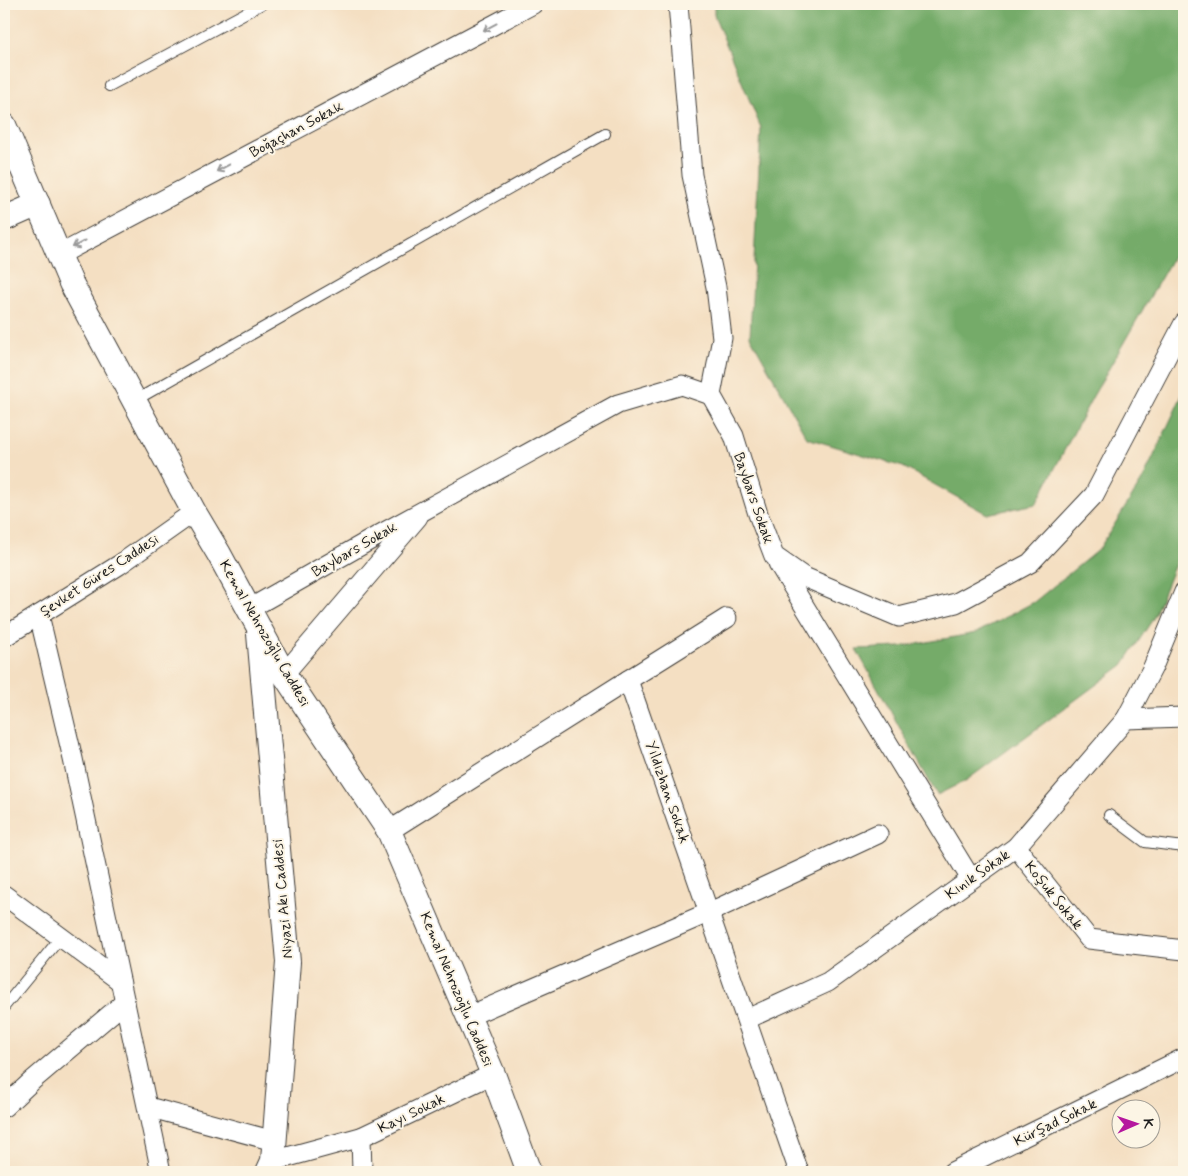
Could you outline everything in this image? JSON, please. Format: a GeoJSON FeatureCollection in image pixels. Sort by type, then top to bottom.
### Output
{"type":"FeatureCollection","features":[{"type":"Feature","properties":{"kind":"street","name":"Boğaçhan Sokak"},"geometry":{"type":"LineString","coordinates":[[59,255],[533,4]]}},
{"type":"Feature","properties":{"kind":"street"},"geometry":{"type":"LineString","coordinates":[[678,4],[692,175],[716,287],[722,338],[711,395]]}},
{"type":"Feature","properties":{"kind":"street","name":"Kemal Nehrozoğlu Caddesi"},"geometry":{"type":"LineString","coordinates":[[4,125],[71,284],[194,512],[284,674],[388,831],[493,1074],[529,1172]]}},
{"type":"Feature","properties":{"kind":"street"},"geometry":{"type":"LineString","coordinates":[[6,215],[38,204]]}},
{"type":"Feature","properties":{"kind":"street","name":"Baybars Sokak"},"geometry":{"type":"LineString","coordinates":[[254,617],[426,509],[618,404],[682,385],[711,395],[734,436],[758,514],[774,556],[804,578],[899,617],[956,603],[1030,563],[1094,495],[1184,323]]}},
{"type":"Feature","properties":{"kind":"street"},"geometry":{"type":"LineString","coordinates":[[284,674],[426,509]]}},
{"type":"Feature","properties":{"kind":"street","name":"Şevket Güres Caddesi"},"geometry":{"type":"LineString","coordinates":[[4,636],[119,565],[194,512]]}},
{"type":"Feature","properties":{"kind":"street"},"geometry":{"type":"LineString","coordinates":[[774,556],[970,879]]}},
{"type":"Feature","properties":{"kind":"street","name":"Kınık Sokak"},"geometry":{"type":"LineString","coordinates":[[747,1020],[828,982],[1016,847],[1126,720],[1153,667],[1184,592]]}},
{"type":"Feature","properties":{"kind":"street"},"geometry":{"type":"LineString","coordinates":[[39,615],[73,760],[161,1172]]}},
{"type":"Feature","properties":{"kind":"street","name":"Niyazi Akı Caddesi"},"geometry":{"type":"LineString","coordinates":[[254,617],[288,962],[271,1158]]}},
{"type":"Feature","properties":{"kind":"street"},"geometry":{"type":"LineString","coordinates":[[388,831],[727,618]]}},
{"type":"Feature","properties":{"kind":"street","name":"Yıldızhan Sokak"},"geometry":{"type":"LineString","coordinates":[[628,680],[799,1172]]}},
{"type":"Feature","properties":{"kind":"street"},"geometry":{"type":"LineString","coordinates":[[1126,720],[1184,717]]}},
{"type":"Feature","properties":{"kind":"street"},"geometry":{"type":"LineString","coordinates":[[469,1016],[710,912],[878,834]]}},
{"type":"Feature","properties":{"kind":"street","name":"Koşuk Sokak"},"geometry":{"type":"LineString","coordinates":[[1016,847],[1089,939],[1184,950]]}},
{"type":"Feature","properties":{"kind":"street"},"geometry":{"type":"LineString","coordinates":[[4,895],[120,981]]}},
{"type":"Feature","properties":{"kind":"street"},"geometry":{"type":"LineString","coordinates":[[5,1105],[125,1002]]}},
{"type":"Feature","properties":{"kind":"street","name":"Kürşad Sokak"},"geometry":{"type":"LineString","coordinates":[[952,1172],[1184,1058]]}},
{"type":"Feature","properties":{"kind":"street","name":"Kayı Sokak"},"geometry":{"type":"LineString","coordinates":[[362,1172],[360,1138],[493,1074]]}},
{"type":"Feature","properties":{"kind":"street"},"geometry":{"type":"LineString","coordinates":[[148,1107],[271,1158],[360,1138]]}},
{"type":"Feature","properties":{"kind":"lane"},"geometry":{"type":"LineString","coordinates":[[109,86],[262,4]]}},
{"type":"Feature","properties":{"kind":"lane"},"geometry":{"type":"LineString","coordinates":[[134,401],[605,134]]}},
{"type":"Feature","properties":{"kind":"lane"},"geometry":{"type":"LineString","coordinates":[[1108,814],[1145,842],[1184,847]]}},
{"type":"Feature","properties":{"kind":"lane"},"geometry":{"type":"LineString","coordinates":[[4,1007],[61,937]]}},
{"type":"Feature","properties":{"kind":"green space"},"geometry":{"type":"Polygon","coordinates":[[[714,4],[1184,4],[1184,238],[1092,398],[1036,504],[987,514],[903,467],[807,438],[750,336],[761,128],[714,15],[714,4]]]}},
{"type":"Feature","properties":{"kind":"green space"},"geometry":{"type":"Polygon","coordinates":[[[1184,391],[1184,542],[1153,619],[1123,665],[967,780],[937,795],[856,649],[900,647],[976,633],[1034,602],[1099,549],[1143,479],[1184,391]]]}}]}
